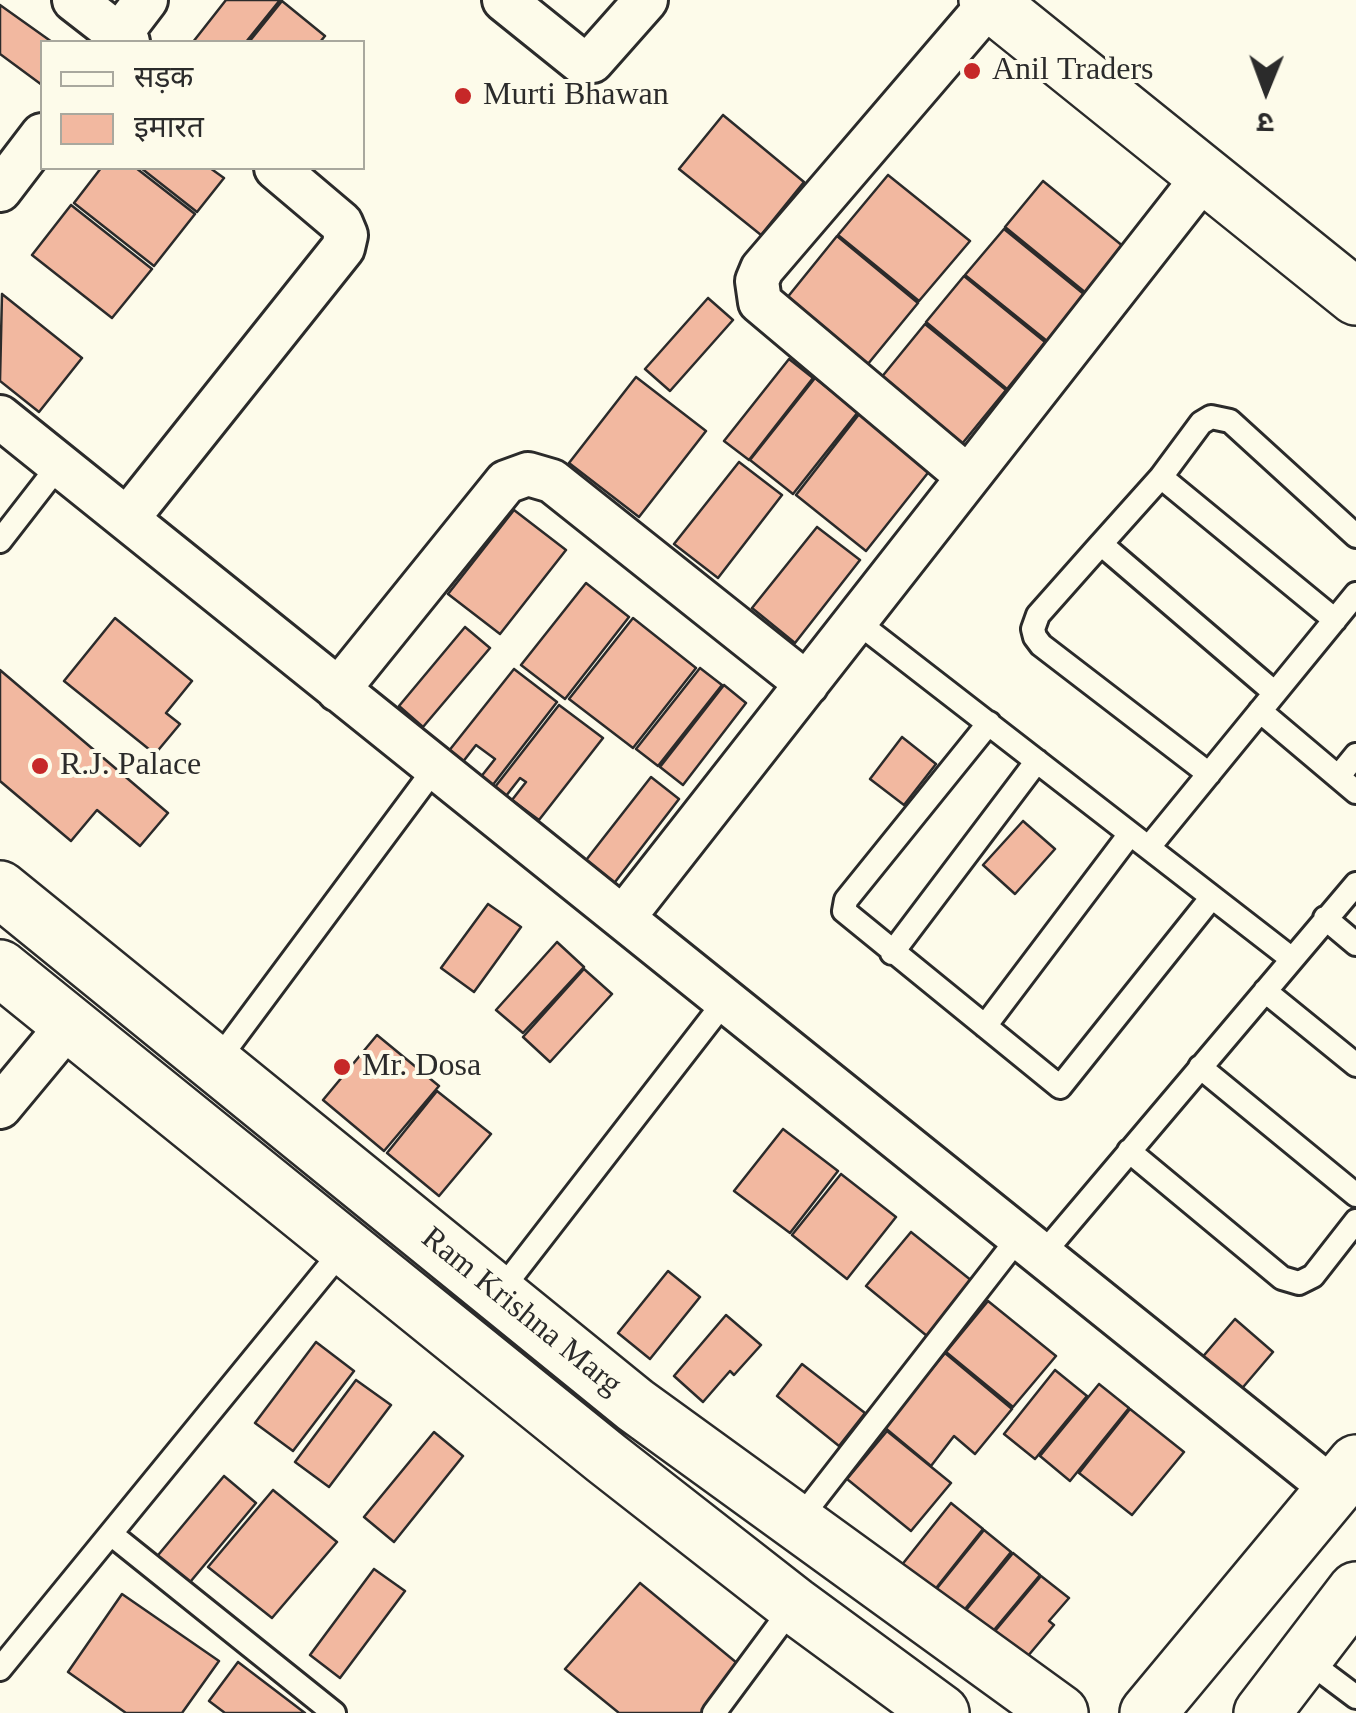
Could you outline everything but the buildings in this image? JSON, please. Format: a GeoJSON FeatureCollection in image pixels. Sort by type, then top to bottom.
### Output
{"type":"FeatureCollection","features":[{"type":"Feature","properties":{"kind":"street"},"geometry":{"type":"LineString","coordinates":[[74,0],[120,40],[146,0]]}},
{"type":"Feature","properties":{"kind":"street"},"geometry":{"type":"LineString","coordinates":[[504,0],[580,62],[592,61],[646,0]]}},
{"type":"Feature","properties":{"kind":"street"},"geometry":{"type":"LineString","coordinates":[[968,478],[760,302],[757,281],[762,269],[988,1],[1356,297]]}},
{"type":"Feature","properties":{"kind":"street"},"geometry":{"type":"LineString","coordinates":[[0,190],[40,138]]}},
{"type":"Feature","properties":{"kind":"street"},"geometry":{"type":"LineString","coordinates":[[127,520],[343,248],[346,236],[341,222],[278,170]]}},
{"type":"Feature","properties":{"kind":"street"},"geometry":{"type":"LineString","coordinates":[[622,918],[1206,176]]}},
{"type":"Feature","properties":{"kind":"street"},"geometry":{"type":"LineString","coordinates":[[0,417],[1030,1246],[1345,1477],[1148,1713]]}},
{"type":"Feature","properties":{"kind":"street"},"geometry":{"type":"LineString","coordinates":[[338,690],[506,482],[528,474],[552,482],[806,684]]}},
{"type":"Feature","properties":{"kind":"street","name":"Ram Krishna Marg"},"geometry":{"type":"LineString","coordinates":[[0,889],[635,1404],[1060,1713]]}},
{"type":"Feature","properties":{"kind":"street","name":"Ram Krishna Marg"},"geometry":{"type":"LineString","coordinates":[[0,968],[794,1605],[941,1713]]}},
{"type":"Feature","properties":{"kind":"street"},"geometry":{"type":"LineString","coordinates":[[0,1108],[69,1024]]}},
{"type":"Feature","properties":{"kind":"street"},"geometry":{"type":"LineString","coordinates":[[1262,1713],[1356,1590]]}},
{"type":"Feature","properties":{"kind":"lane"},"geometry":{"type":"LineString","coordinates":[[1209,774],[1040,646],[1033,628],[1038,615],[1161,477],[1201,422],[1220,417],[1356,536]]}},
{"type":"Feature","properties":{"kind":"lane"},"geometry":{"type":"LineString","coordinates":[[0,541],[59,465]]}},
{"type":"Feature","properties":{"kind":"lane"},"geometry":{"type":"LineString","coordinates":[[1161,477],[1335,620]]}},
{"type":"Feature","properties":{"kind":"lane"},"geometry":{"type":"LineString","coordinates":[[1101,544],[1268,702],[1347,785],[1356,755]]}},
{"type":"Feature","properties":{"kind":"lane"},"geometry":{"type":"LineString","coordinates":[[985,1026],[1139,840],[1209,774],[1356,594]]}},
{"type":"Feature","properties":{"kind":"lane"},"geometry":{"type":"LineString","coordinates":[[856,621],[1292,959]]}},
{"type":"Feature","properties":{"kind":"lane"},"geometry":{"type":"LineString","coordinates":[[988,724],[846,900],[847,916],[1060,1087],[1212,897]]}},
{"type":"Feature","properties":{"kind":"lane"},"geometry":{"type":"LineString","coordinates":[[892,953],[1037,761]]}},
{"type":"Feature","properties":{"kind":"lane"},"geometry":{"type":"LineString","coordinates":[[215,1064],[436,768]]}},
{"type":"Feature","properties":{"kind":"lane"},"geometry":{"type":"LineString","coordinates":[[798,1521],[1030,1246],[1129,1151],[1356,884]]}},
{"type":"Feature","properties":{"kind":"lane"},"geometry":{"type":"LineString","coordinates":[[1325,918],[1356,944]]}},
{"type":"Feature","properties":{"kind":"lane"},"geometry":{"type":"LineString","coordinates":[[1265,990],[1356,1065]]}},
{"type":"Feature","properties":{"kind":"lane"},"geometry":{"type":"LineString","coordinates":[[498,1294],[725,1001]]}},
{"type":"Feature","properties":{"kind":"lane"},"geometry":{"type":"LineString","coordinates":[[1200,1067],[1356,1195]]}},
{"type":"Feature","properties":{"kind":"lane"},"geometry":{"type":"LineString","coordinates":[[1129,1151],[1282,1278],[1298,1283],[1313,1276],[1356,1221]]}},
{"type":"Feature","properties":{"kind":"lane"},"geometry":{"type":"LineString","coordinates":[[0,1669],[345,1247]]}},
{"type":"Feature","properties":{"kind":"lane"},"geometry":{"type":"LineString","coordinates":[[112,1534],[334,1713]]}},
{"type":"Feature","properties":{"kind":"lane"},"geometry":{"type":"LineString","coordinates":[[714,1713],[794,1605]]}},
{"type":"Feature","properties":{"kind":"lane"},"geometry":{"type":"LineString","coordinates":[[1304,1658],[1356,1697]]}},
{"type":"Feature","properties":{"kind":"place","name":"Anil Traders"},"geometry":{"type":"Point","coordinates":[972,71]}},
{"type":"Feature","properties":{"kind":"place","name":"Murti Bhawan"},"geometry":{"type":"Point","coordinates":[463,96]}},
{"type":"Feature","properties":{"kind":"place","name":"R.J. Palace"},"geometry":{"type":"Point","coordinates":[40,766]}},
{"type":"Feature","properties":{"kind":"place","name":"Mr. Dosa"},"geometry":{"type":"Point","coordinates":[342,1067]}}]}
